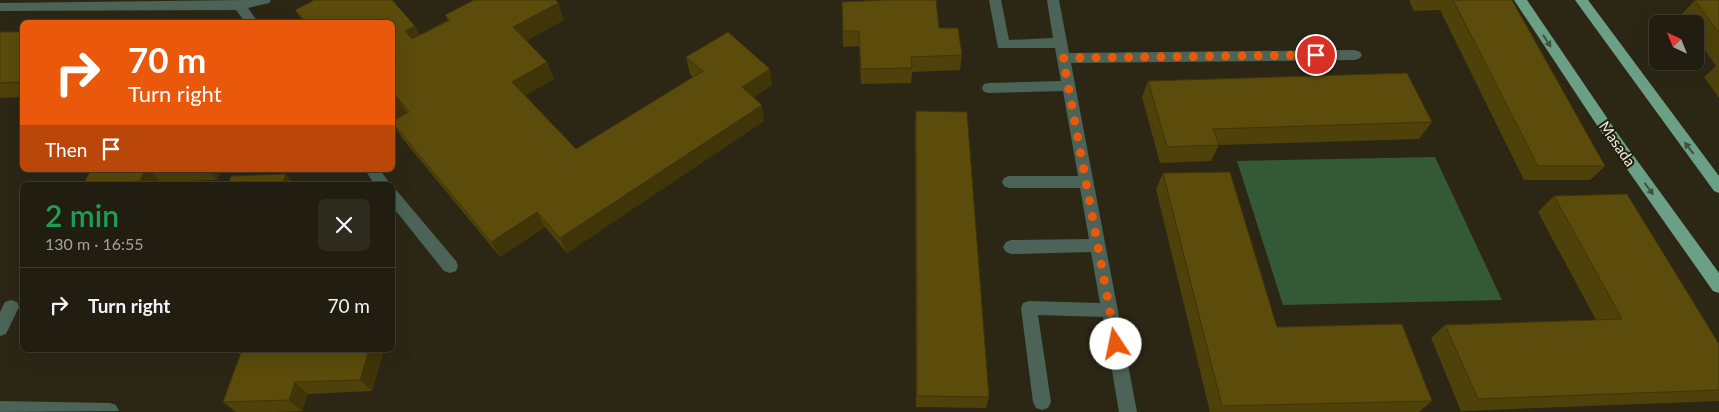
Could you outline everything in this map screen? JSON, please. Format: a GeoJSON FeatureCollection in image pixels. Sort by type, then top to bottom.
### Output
{"type":"FeatureCollection","features":[{"type":"Feature","properties":{"kind":"main road","name":"Masada"},"geometry":{"type":"LineString","coordinates":[[1520,0],[1615,141],[1719,286]]}},
{"type":"Feature","properties":{"kind":"main road"},"geometry":{"type":"LineString","coordinates":[[1581,0],[1719,187]]}},
{"type":"Feature","properties":{"kind":"street"},"geometry":{"type":"LineString","coordinates":[[0,7],[239,6],[265,0]]}},
{"type":"Feature","properties":{"kind":"street"},"geometry":{"type":"LineString","coordinates":[[995,0],[1003,45],[1062,50],[1355,55]]}},
{"type":"Feature","properties":{"kind":"street"},"geometry":{"type":"LineString","coordinates":[[1052,0],[1128,412]]}},
{"type":"Feature","properties":{"kind":"street"},"geometry":{"type":"LineString","coordinates":[[239,6],[250,20]]}},
{"type":"Feature","properties":{"kind":"street"},"geometry":{"type":"LineString","coordinates":[[989,88],[1068,86]]}},
{"type":"Feature","properties":{"kind":"street"},"geometry":{"type":"LineString","coordinates":[[374,172],[382,182]]}},
{"type":"Feature","properties":{"kind":"street"},"geometry":{"type":"LineString","coordinates":[[1008,182],[1086,182]]}},
{"type":"Feature","properties":{"kind":"street"},"geometry":{"type":"LineString","coordinates":[[395,199],[450,266]]}},
{"type":"Feature","properties":{"kind":"street"},"geometry":{"type":"LineString","coordinates":[[1011,247],[1098,245]]}},
{"type":"Feature","properties":{"kind":"street"},"geometry":{"type":"LineString","coordinates":[[0,329],[11,308]]}},
{"type":"Feature","properties":{"kind":"street"},"geometry":{"type":"LineString","coordinates":[[1042,402],[1029,308],[1109,310]]}},
{"type":"Feature","properties":{"kind":"street"},"geometry":{"type":"LineString","coordinates":[[0,409],[110,411]]}},
{"type":"Feature","properties":{"kind":"green space"},"geometry":{"type":"Polygon","coordinates":[[[1435,157],[1502,300],[1283,305],[1237,161],[1435,157]]]}},
{"type":"Feature","properties":{"kind":"building"},"geometry":{"type":"Polygon","coordinates":[[[392,0],[415,26],[405,31],[412,39],[450,20],[445,15],[474,0],[556,0],[558,3],[513,27],[547,62],[512,82],[576,149],[703,71],[686,57],[728,32],[770,69],[742,87],[762,105],[560,238],[537,212],[491,242],[395,126],[395,119],[409,112],[397,97],[395,98],[395,20],[304,20],[295,10],[313,1],[392,0]]]}},
{"type":"Feature","properties":{"kind":"building"},"geometry":{"type":"Polygon","coordinates":[[[936,0],[939,28],[958,28],[962,55],[911,57],[912,68],[861,69],[859,31],[843,31],[842,2],[936,0]]]}},
{"type":"Feature","properties":{"kind":"building"},"geometry":{"type":"Polygon","coordinates":[[[1453,0],[1512,0],[1605,166],[1538,166],[1453,0]]]}},
{"type":"Feature","properties":{"kind":"building"},"geometry":{"type":"Polygon","coordinates":[[[1695,0],[1719,0],[1719,33],[1695,0]]]}},
{"type":"Feature","properties":{"kind":"building"},"geometry":{"type":"Polygon","coordinates":[[[0,32],[20,32],[20,82],[0,83],[0,32]]]}},
{"type":"Feature","properties":{"kind":"building"},"geometry":{"type":"Polygon","coordinates":[[[1407,73],[1432,122],[1213,129],[1219,145],[1167,147],[1148,81],[1407,73]]]}},
{"type":"Feature","properties":{"kind":"building"},"geometry":{"type":"Polygon","coordinates":[[[916,111],[967,112],[989,397],[917,396],[916,111]]]}},
{"type":"Feature","properties":{"kind":"building"},"geometry":{"type":"Polygon","coordinates":[[[90,172],[144,172],[140,181],[85,182],[90,172]]]}},
{"type":"Feature","properties":{"kind":"building"},"geometry":{"type":"Polygon","coordinates":[[[1230,172],[1277,327],[1402,324],[1432,401],[1222,406],[1163,173],[1230,172]]]}},
{"type":"Feature","properties":{"kind":"building"},"geometry":{"type":"Polygon","coordinates":[[[286,174],[283,182],[228,182],[231,176],[286,174]]]}},
{"type":"Feature","properties":{"kind":"building"},"geometry":{"type":"Polygon","coordinates":[[[1627,194],[1719,344],[1719,390],[1478,399],[1445,325],[1622,319],[1554,196],[1627,194]]]}},
{"type":"Feature","properties":{"kind":"building"},"geometry":{"type":"Polygon","coordinates":[[[241,352],[368,352],[360,380],[295,382],[289,400],[223,402],[241,352]]]}},
{"type":"Feature","properties":{"kind":"route"},"geometry":{"type":"LineString","coordinates":[[1116,344],[1063,58],[1316,55]]}}]}
